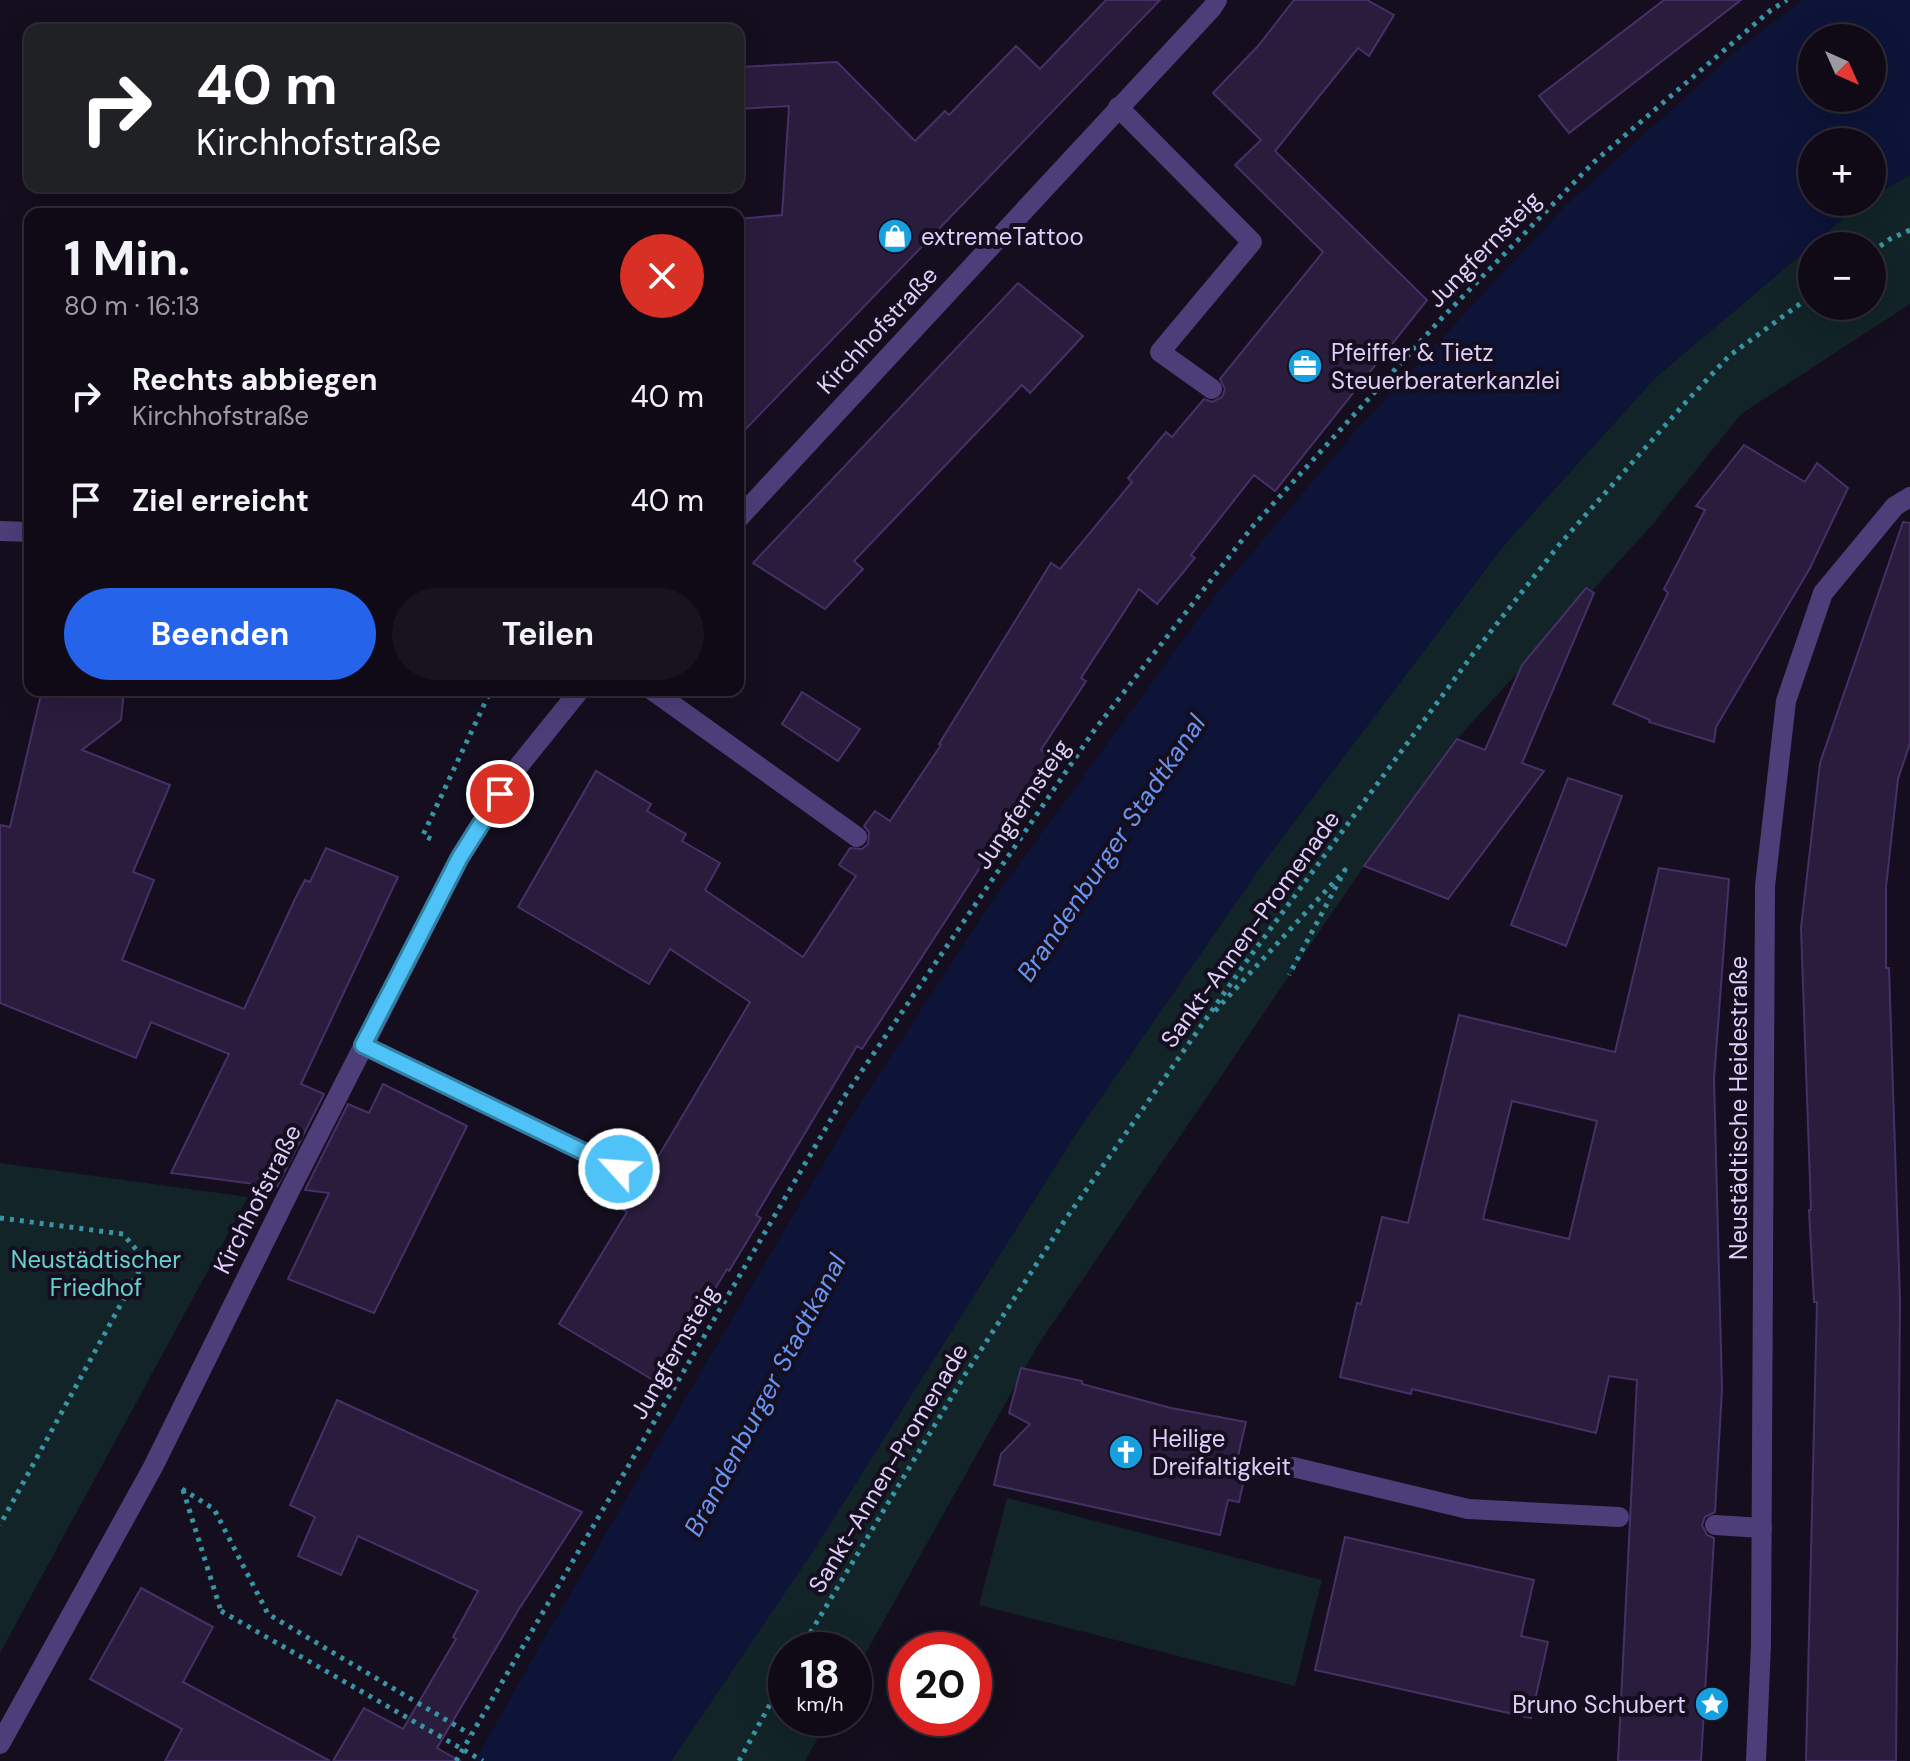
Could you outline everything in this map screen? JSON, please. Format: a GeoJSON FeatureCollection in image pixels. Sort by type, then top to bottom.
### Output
{"type":"FeatureCollection","features":[{"type":"Feature","properties":{"kind":"street","name":"Kirchhofstraße"},"geometry":{"type":"LineString","coordinates":[[744,512],[1217,0]]}},
{"type":"Feature","properties":{"kind":"street"},"geometry":{"type":"LineString","coordinates":[[1118,107],[1252,242],[1160,352],[1212,389]]}},
{"type":"Feature","properties":{"kind":"street","name":"Neustädtische Heidestraße"},"geometry":{"type":"LineString","coordinates":[[1756,1761],[1761,1644],[1765,886],[1786,701],[1823,593],[1895,506],[1910,497]]}},
{"type":"Feature","properties":{"kind":"street"},"geometry":{"type":"LineString","coordinates":[[0,531],[24,532]]}},
{"type":"Feature","properties":{"kind":"street","name":"Kirchhofstraße"},"geometry":{"type":"LineString","coordinates":[[0,1744],[153,1467],[460,857],[513,773],[575,696]]}},
{"type":"Feature","properties":{"kind":"street"},"geometry":{"type":"LineString","coordinates":[[660,696],[857,837]]}},
{"type":"Feature","properties":{"kind":"street"},"geometry":{"type":"LineString","coordinates":[[363,1045],[619,1169]]}},
{"type":"Feature","properties":{"kind":"street"},"geometry":{"type":"LineString","coordinates":[[1293,1467],[1468,1509],[1619,1517]]}},
{"type":"Feature","properties":{"kind":"street"},"geometry":{"type":"LineString","coordinates":[[1715,1525],[1762,1528]]}},
{"type":"Feature","properties":{"kind":"path","name":"Jungfernsteig"},"geometry":{"type":"LineString","coordinates":[[456,1761],[844,1097],[1093,732],[1253,526],[1440,320],[1594,162],[1771,10],[1787,0]]}},
{"type":"Feature","properties":{"kind":"path"},"geometry":{"type":"LineString","coordinates":[[1886,242],[1910,230]]}},
{"type":"Feature","properties":{"kind":"path","name":"Sankt-Annen-Promenade"},"geometry":{"type":"LineString","coordinates":[[811,1632],[974,1360],[1065,1220],[1201,1027],[1473,654],[1559,545],[1729,356],[1798,305]]}},
{"type":"Feature","properties":{"kind":"path"},"geometry":{"type":"LineString","coordinates":[[1201,1027],[1345,870],[1289,975]]}},
{"type":"Feature","properties":{"kind":"path"},"geometry":{"type":"LineString","coordinates":[[0,1218],[123,1234],[145,1260],[0,1525]]}},
{"type":"Feature","properties":{"kind":"path"},"geometry":{"type":"LineString","coordinates":[[470,1734],[268,1614],[214,1509],[182,1489],[221,1611],[483,1761]]}},
{"type":"Feature","properties":{"kind":"path"},"geometry":{"type":"LineString","coordinates":[[739,1761],[768,1708]]}},
{"type":"Feature","properties":{"kind":"green space"},"geometry":{"type":"Polygon","coordinates":[[[1910,175],[1910,304],[1886,320],[1886,232],[1828,232],[1846,216],[1886,216],[1886,188],[1910,175]]]}},
{"type":"Feature","properties":{"kind":"green space"},"geometry":{"type":"Polygon","coordinates":[[[1798,257],[1798,320],[1885,320],[1741,414],[1652,525],[1457,739],[1364,866],[1038,1345],[872,1642],[872,1632],[768,1632],[768,1736],[819,1736],[805,1761],[671,1761],[813,1551],[1077,1132],[1264,862],[1504,545],[1655,378],[1798,257]]]}},
{"type":"Feature","properties":{"kind":"green space","name":"Neustädtischer Friedhof"},"geometry":{"type":"Polygon","coordinates":[[[0,1163],[248,1197],[0,1653],[0,1163]]]}},
{"type":"Feature","properties":{"kind":"green space"},"geometry":{"type":"Polygon","coordinates":[[[1007,1498],[1322,1580],[1295,1686],[979,1605],[1007,1498]]]}},
{"type":"Feature","properties":{"kind":"water","name":"Brandenburger Stadtkanal"},"geometry":{"type":"Polygon","coordinates":[[[1803,0],[1910,0],[1910,175],[1886,188],[1886,128],[1798,128],[1798,216],[1846,216],[1828,232],[1798,232],[1798,257],[1655,378],[1504,545],[1264,862],[1077,1132],[813,1551],[671,1761],[475,1761],[851,1117],[990,904],[1215,596],[1353,434],[1567,204],[1743,45],[1803,0]]]}},
{"type":"Feature","properties":{"kind":"building"},"geometry":{"type":"Polygon","coordinates":[[[1106,0],[1160,0],[744,431],[744,218],[782,215],[789,106],[744,109],[744,67],[837,62],[915,141],[945,111],[949,115],[1016,46],[1040,69],[1106,0]]]}},
{"type":"Feature","properties":{"kind":"building"},"geometry":{"type":"Polygon","coordinates":[[[1294,0],[1367,0],[1394,15],[1369,56],[1358,48],[1275,151],[1427,300],[1275,491],[1254,475],[1191,555],[1195,558],[1157,604],[1139,589],[1081,678],[1086,681],[1041,750],[1052,757],[862,1049],[857,1046],[756,1215],[761,1218],[658,1383],[559,1324],[627,1212],[601,1195],[611,1179],[621,1182],[630,1175],[632,1167],[624,1157],[633,1142],[658,1157],[750,1002],[670,949],[649,984],[518,907],[596,771],[651,804],[647,811],[686,834],[682,841],[720,863],[705,890],[803,957],[856,876],[839,865],[850,848],[862,849],[868,844],[869,832],[864,826],[875,811],[890,821],[941,745],[1051,563],[1060,569],[1132,482],[1128,478],[1166,432],[1172,437],[1204,399],[1212,402],[1222,397],[1225,389],[1220,379],[1323,252],[1235,165],[1261,140],[1213,93],[1258,46],[1294,0]]]}},
{"type":"Feature","properties":{"kind":"building"},"geometry":{"type":"Polygon","coordinates":[[[1664,0],[1741,0],[1569,133],[1539,96],[1664,0]]]}},
{"type":"Feature","properties":{"kind":"building"},"geometry":{"type":"Polygon","coordinates":[[[1018,283],[1083,336],[1030,393],[1022,385],[854,561],[863,569],[825,609],[753,563],[1018,283]]]}},
{"type":"Feature","properties":{"kind":"building"},"geometry":{"type":"Polygon","coordinates":[[[1744,445],[1805,482],[1817,463],[1848,488],[1810,568],[1716,727],[1714,742],[1649,722],[1613,704],[1668,593],[1664,589],[1705,510],[1696,506],[1744,445]]]}},
{"type":"Feature","properties":{"kind":"building"},"geometry":{"type":"Polygon","coordinates":[[[1903,522],[1910,523],[1910,743],[1898,779],[1886,887],[1886,968],[1889,968],[1900,1300],[1896,1761],[1806,1761],[1817,1302],[1814,1302],[1809,1210],[1801,928],[1820,763],[1903,522]]]}},
{"type":"Feature","properties":{"kind":"building"},"geometry":{"type":"Polygon","coordinates":[[[1586,588],[1594,593],[1522,763],[1544,771],[1448,899],[1364,866],[1457,739],[1485,750],[1522,665],[1586,588]]]}},
{"type":"Feature","properties":{"kind":"building"},"geometry":{"type":"Polygon","coordinates":[[[802,692],[860,729],[838,761],[782,724],[802,692]]]}},
{"type":"Feature","properties":{"kind":"building"},"geometry":{"type":"Polygon","coordinates":[[[41,696],[123,696],[121,720],[82,750],[170,785],[133,872],[154,880],[122,960],[244,1009],[296,897],[305,880],[310,882],[326,848],[398,877],[301,1084],[324,1094],[277,1187],[171,1173],[229,1054],[151,1022],[136,1058],[0,1003],[0,825],[10,827],[41,696]]]}},
{"type":"Feature","properties":{"kind":"building"},"geometry":{"type":"Polygon","coordinates":[[[1568,778],[1622,796],[1566,946],[1511,925],[1568,778]]]}},
{"type":"Feature","properties":{"kind":"building"},"geometry":{"type":"Polygon","coordinates":[[[1659,868],[1729,879],[1714,1079],[1722,1389],[1715,1512],[1705,1517],[1702,1525],[1707,1535],[1714,1538],[1701,1761],[1618,1761],[1637,1380],[1609,1376],[1596,1433],[1412,1389],[1411,1394],[1340,1377],[1382,1217],[1408,1223],[1459,1015],[1615,1052],[1659,868]],[[1512,1101],[1483,1219],[1569,1239],[1597,1121],[1512,1101]]]}},
{"type":"Feature","properties":{"kind":"building"},"geometry":{"type":"Polygon","coordinates":[[[383,1084],[467,1126],[374,1313],[288,1279],[329,1193],[305,1190],[348,1104],[369,1113],[383,1084]]]}},
{"type":"Feature","properties":{"kind":"building","name":"Heilige Dreifaltigkeit"},"geometry":{"type":"Polygon","coordinates":[[[1021,1368],[1082,1381],[1082,1384],[1171,1408],[1246,1422],[1237,1460],[1248,1462],[1239,1502],[1228,1500],[1220,1535],[994,1485],[1001,1454],[1030,1424],[1009,1413],[1021,1368]]]}},
{"type":"Feature","properties":{"kind":"building"},"geometry":{"type":"Polygon","coordinates":[[[337,1400],[582,1512],[519,1609],[437,1748],[460,1761],[333,1761],[364,1708],[403,1729],[456,1639],[453,1637],[478,1591],[358,1536],[341,1575],[298,1556],[315,1517],[290,1505],[337,1400]]]}},
{"type":"Feature","properties":{"kind":"building"},"geometry":{"type":"Polygon","coordinates":[[[1345,1537],[1534,1580],[1521,1636],[1548,1642],[1531,1718],[1315,1670],[1345,1537]]]}},
{"type":"Feature","properties":{"kind":"building"},"geometry":{"type":"Polygon","coordinates":[[[141,1588],[213,1627],[183,1682],[330,1761],[165,1761],[182,1729],[90,1679],[141,1588]]]}},
{"type":"Feature","properties":{"kind":"place","name":"extremeTattoo"},"geometry":{"type":"Point","coordinates":[895,236]}},
{"type":"Feature","properties":{"kind":"place","name":"Pfeiffer & Tietz Steuerberaterkanzlei"},"geometry":{"type":"Point","coordinates":[1305,366]}},
{"type":"Feature","properties":{"kind":"place","name":"Heilige Dreifaltigkeit"},"geometry":{"type":"Point","coordinates":[1126,1452]}},
{"type":"Feature","properties":{"kind":"place","name":"Bruno Schubert"},"geometry":{"type":"Point","coordinates":[1712,1704]}},
{"type":"Feature","properties":{"kind":"route"},"geometry":{"type":"LineString","coordinates":[[500,794],[460,857],[363,1045],[619,1169]]}}]}
